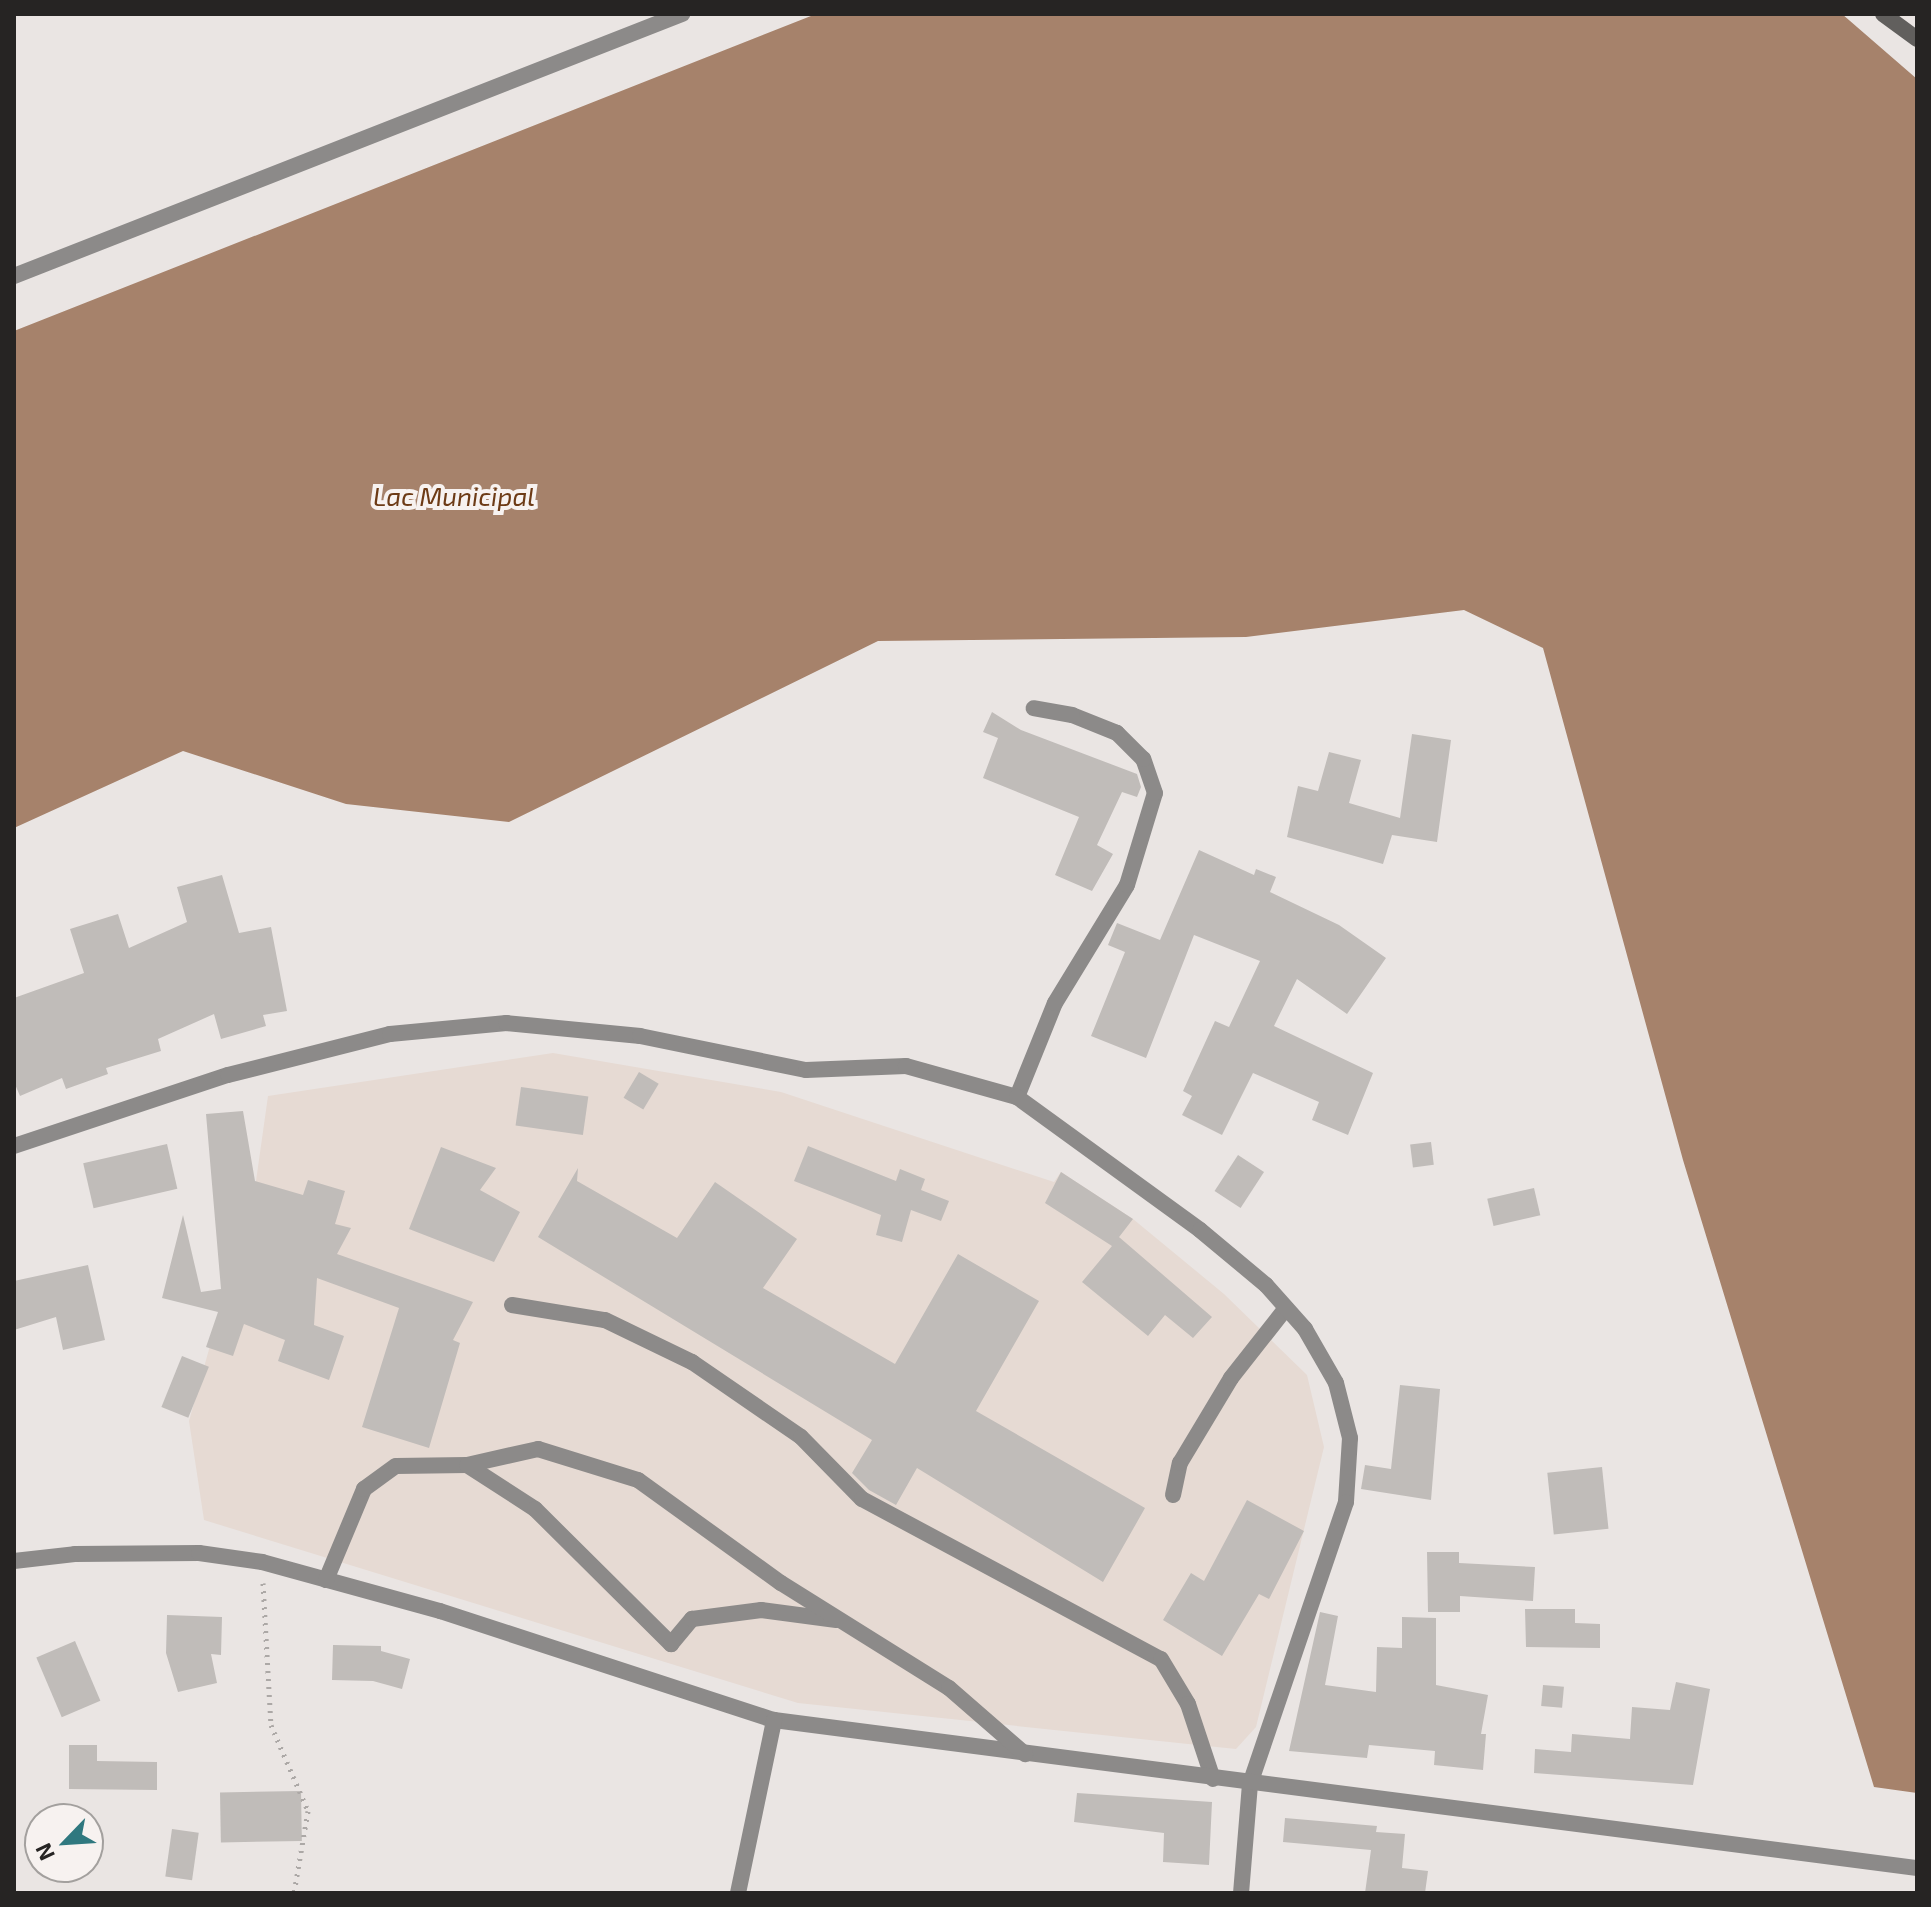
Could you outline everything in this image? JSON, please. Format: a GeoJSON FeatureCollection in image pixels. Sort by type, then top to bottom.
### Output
{"type":"FeatureCollection","features":[{"type":"Feature","properties":{"kind":"street"},"geometry":{"type":"LineString","coordinates":[[14,276],[682,14]]}},
{"type":"Feature","properties":{"kind":"street"},"geometry":{"type":"LineString","coordinates":[[1883,14],[1917,39]]}},
{"type":"Feature","properties":{"kind":"street"},"geometry":{"type":"LineString","coordinates":[[1017,1097],[1055,1003],[1127,885],[1155,793],[1143,759],[1117,733],[1072,715],[1034,708]]}},
{"type":"Feature","properties":{"kind":"street"},"geometry":{"type":"LineString","coordinates":[[14,1146],[228,1075],[390,1034],[506,1023],[640,1036],[806,1070],[906,1066],[1017,1097],[1200,1230],[1286,1308],[1336,1383],[1350,1438],[1346,1502],[1250,1784],[1241,1893]]}},
{"type":"Feature","properties":{"kind":"street"},"geometry":{"type":"LineString","coordinates":[[512,1305],[605,1320],[692,1362],[801,1437],[862,1499],[1161,1659],[1188,1704],[1213,1779]]}},
{"type":"Feature","properties":{"kind":"street"},"geometry":{"type":"LineString","coordinates":[[1173,1495],[1180,1463],[1231,1378],[1286,1308]]}},
{"type":"Feature","properties":{"kind":"street"},"geometry":{"type":"LineString","coordinates":[[326,1580],[364,1489],[396,1466],[467,1465],[538,1449],[638,1480],[842,1621],[949,1688],[1026,1755]]}},
{"type":"Feature","properties":{"kind":"street"},"geometry":{"type":"LineString","coordinates":[[467,1465],[535,1509],[671,1644],[692,1619],[761,1610],[842,1621]]}},
{"type":"Feature","properties":{"kind":"street"},"geometry":{"type":"LineString","coordinates":[[14,1561],[75,1554],[199,1553],[262,1562],[440,1611],[774,1720],[1917,1868]]}},
{"type":"Feature","properties":{"kind":"street"},"geometry":{"type":"LineString","coordinates":[[738,1893],[774,1720]]}},
{"type":"Feature","properties":{"kind":"path"},"geometry":{"type":"LineString","coordinates":[[262,1562],[271,1725],[308,1811],[294,1893]]}},
{"type":"Feature","properties":{"kind":"shaded area"},"geometry":{"type":"Polygon","coordinates":[[[553,1053],[781,1092],[1054,1182],[1061,1172],[1133,1219],[1224,1294],[1307,1375],[1324,1447],[1256,1727],[1236,1749],[798,1703],[204,1520],[189,1421],[256,1181],[268,1096],[553,1053]]]}},
{"type":"Feature","properties":{"kind":"water","name":"Lac Municipal"},"geometry":{"type":"Polygon","coordinates":[[[816,14],[1842,14],[1917,79],[1917,1793],[1874,1787],[1683,1160],[1543,648],[1464,610],[1246,637],[878,641],[509,822],[346,804],[183,751],[14,828],[14,331],[816,14]]]}},
{"type":"Feature","properties":{"kind":"building"},"geometry":{"type":"Polygon","coordinates":[[[992,712],[1021,730],[1137,774],[1141,787],[1137,797],[1122,792],[1097,845],[1113,854],[1092,891],[1055,875],[1079,817],[983,778],[998,738],[983,732],[992,712]]]}},
{"type":"Feature","properties":{"kind":"building"},"geometry":{"type":"Polygon","coordinates":[[[1412,734],[1451,740],[1437,842],[1392,835],[1383,864],[1287,837],[1298,786],[1318,791],[1329,752],[1361,760],[1349,803],[1400,818],[1412,734]]]}},
{"type":"Feature","properties":{"kind":"building"},"geometry":{"type":"Polygon","coordinates":[[[1199,850],[1254,875],[1256,869],[1276,877],[1270,892],[1339,925],[1386,958],[1347,1014],[1297,979],[1274,1026],[1373,1073],[1348,1135],[1312,1120],[1319,1102],[1253,1073],[1222,1135],[1182,1115],[1192,1096],[1183,1091],[1215,1021],[1229,1027],[1260,961],[1194,935],[1146,1058],[1091,1036],[1125,952],[1108,945],[1117,923],[1160,940],[1199,850]]]}},
{"type":"Feature","properties":{"kind":"building"},"geometry":{"type":"Polygon","coordinates":[[[222,875],[239,933],[271,927],[287,1011],[263,1015],[266,1026],[221,1039],[214,1014],[158,1039],[161,1051],[106,1068],[108,1074],[66,1089],[62,1078],[20,1096],[14,1082],[14,998],[84,973],[70,929],[118,914],[129,948],[187,922],[177,887],[222,875]]]}},
{"type":"Feature","properties":{"kind":"building"},"geometry":{"type":"Polygon","coordinates":[[[639,1072],[659,1084],[643,1110],[624,1098],[639,1072]]]}},
{"type":"Feature","properties":{"kind":"building"},"geometry":{"type":"Polygon","coordinates":[[[521,1087],[588,1096],[583,1135],[516,1126],[521,1087]]]}},
{"type":"Feature","properties":{"kind":"building"},"geometry":{"type":"Polygon","coordinates":[[[243,1111],[255,1181],[303,1195],[308,1180],[345,1191],[335,1224],[351,1228],[337,1254],[473,1302],[453,1340],[460,1343],[429,1448],[362,1427],[399,1308],[317,1278],[314,1325],[344,1336],[329,1380],[278,1361],[285,1340],[244,1324],[233,1356],[206,1347],[218,1312],[162,1298],[183,1215],[201,1292],[221,1289],[206,1114],[243,1111]]]}},
{"type":"Feature","properties":{"kind":"building"},"geometry":{"type":"Polygon","coordinates":[[[1431,1142],[1434,1165],[1413,1167],[1410,1145],[1431,1142]]]}},
{"type":"Feature","properties":{"kind":"building"},"geometry":{"type":"Polygon","coordinates":[[[167,1144],[177,1189],[94,1208],[83,1163],[167,1144]]]}},
{"type":"Feature","properties":{"kind":"building"},"geometry":{"type":"Polygon","coordinates":[[[808,1146],[896,1181],[900,1169],[925,1179],[921,1190],[949,1201],[941,1221],[911,1210],[902,1242],[876,1235],[881,1215],[794,1181],[808,1146]]]}},
{"type":"Feature","properties":{"kind":"building"},"geometry":{"type":"Polygon","coordinates":[[[441,1147],[496,1168],[480,1190],[520,1212],[494,1262],[409,1229],[441,1147]]]}},
{"type":"Feature","properties":{"kind":"building"},"geometry":{"type":"Polygon","coordinates":[[[1238,1155],[1264,1172],[1241,1208],[1215,1191],[1238,1155]]]}},
{"type":"Feature","properties":{"kind":"building"},"geometry":{"type":"Polygon","coordinates":[[[578,1168],[577,1181],[677,1238],[715,1182],[797,1239],[763,1288],[895,1364],[958,1254],[1039,1301],[976,1411],[1145,1508],[1103,1582],[917,1468],[896,1505],[869,1490],[852,1473],[872,1440],[538,1237],[578,1168]]]}},
{"type":"Feature","properties":{"kind":"building"},"geometry":{"type":"Polygon","coordinates":[[[1061,1172],[1133,1219],[1119,1237],[1212,1317],[1193,1338],[1165,1315],[1148,1336],[1082,1282],[1112,1246],[1045,1203],[1061,1172]]]}},
{"type":"Feature","properties":{"kind":"building"},"geometry":{"type":"Polygon","coordinates":[[[1534,1188],[1540,1215],[1494,1226],[1487,1199],[1534,1188]]]}},
{"type":"Feature","properties":{"kind":"building"},"geometry":{"type":"Polygon","coordinates":[[[88,1265],[105,1340],[63,1350],[56,1317],[14,1330],[14,1281],[88,1265]]]}},
{"type":"Feature","properties":{"kind":"building"},"geometry":{"type":"Polygon","coordinates":[[[182,1356],[209,1367],[188,1418],[161,1407],[182,1356]]]}},
{"type":"Feature","properties":{"kind":"building"},"geometry":{"type":"Polygon","coordinates":[[[1400,1385],[1440,1389],[1431,1500],[1361,1489],[1365,1465],[1391,1469],[1400,1385]]]}},
{"type":"Feature","properties":{"kind":"building"},"geometry":{"type":"Polygon","coordinates":[[[1602,1467],[1608,1529],[1554,1534],[1547,1473],[1602,1467]]]}},
{"type":"Feature","properties":{"kind":"building"},"geometry":{"type":"Polygon","coordinates":[[[1247,1500],[1304,1531],[1269,1599],[1259,1594],[1222,1656],[1163,1620],[1191,1573],[1204,1581],[1247,1500]]]}},
{"type":"Feature","properties":{"kind":"building"},"geometry":{"type":"Polygon","coordinates":[[[1427,1552],[1459,1552],[1459,1563],[1535,1567],[1533,1601],[1460,1596],[1460,1612],[1428,1612],[1427,1552]]]}},
{"type":"Feature","properties":{"kind":"building"},"geometry":{"type":"Polygon","coordinates":[[[1525,1609],[1575,1609],[1575,1623],[1600,1624],[1600,1648],[1526,1647],[1525,1609]]]}},
{"type":"Feature","properties":{"kind":"building"},"geometry":{"type":"Polygon","coordinates":[[[1320,1612],[1338,1616],[1325,1685],[1376,1692],[1377,1647],[1402,1648],[1402,1617],[1436,1618],[1436,1685],[1488,1695],[1481,1734],[1486,1734],[1483,1770],[1434,1765],[1435,1751],[1369,1745],[1367,1758],[1289,1751],[1320,1612]]]}},
{"type":"Feature","properties":{"kind":"building"},"geometry":{"type":"Polygon","coordinates":[[[167,1615],[222,1617],[221,1655],[211,1654],[217,1683],[178,1692],[166,1653],[167,1615]]]}},
{"type":"Feature","properties":{"kind":"building"},"geometry":{"type":"Polygon","coordinates":[[[75,1641],[100,1701],[62,1717],[36,1657],[75,1641]]]}},
{"type":"Feature","properties":{"kind":"building"},"geometry":{"type":"Polygon","coordinates":[[[333,1645],[381,1646],[381,1651],[410,1659],[402,1689],[373,1681],[332,1680],[333,1645]]]}},
{"type":"Feature","properties":{"kind":"building"},"geometry":{"type":"Polygon","coordinates":[[[1676,1682],[1710,1689],[1693,1785],[1534,1773],[1535,1749],[1571,1752],[1572,1734],[1630,1739],[1632,1707],[1670,1710],[1676,1682]]]}},
{"type":"Feature","properties":{"kind":"building"},"geometry":{"type":"Polygon","coordinates":[[[1543,1685],[1564,1687],[1562,1708],[1541,1706],[1543,1685]]]}},
{"type":"Feature","properties":{"kind":"building"},"geometry":{"type":"Polygon","coordinates":[[[69,1745],[97,1745],[97,1761],[157,1762],[157,1790],[69,1789],[69,1745]]]}},
{"type":"Feature","properties":{"kind":"building"},"geometry":{"type":"Polygon","coordinates":[[[301,1791],[302,1841],[221,1842],[220,1792],[301,1791]]]}},
{"type":"Feature","properties":{"kind":"building"},"geometry":{"type":"Polygon","coordinates":[[[1077,1793],[1212,1802],[1209,1865],[1163,1862],[1164,1833],[1074,1822],[1077,1793]]]}},
{"type":"Feature","properties":{"kind":"building"},"geometry":{"type":"Polygon","coordinates":[[[1285,1818],[1377,1826],[1376,1832],[1405,1834],[1402,1868],[1428,1871],[1425,1893],[1365,1893],[1371,1850],[1283,1842],[1285,1818]]]}},
{"type":"Feature","properties":{"kind":"building"},"geometry":{"type":"Polygon","coordinates":[[[172,1829],[199,1833],[192,1880],[165,1877],[172,1829]]]}}]}
